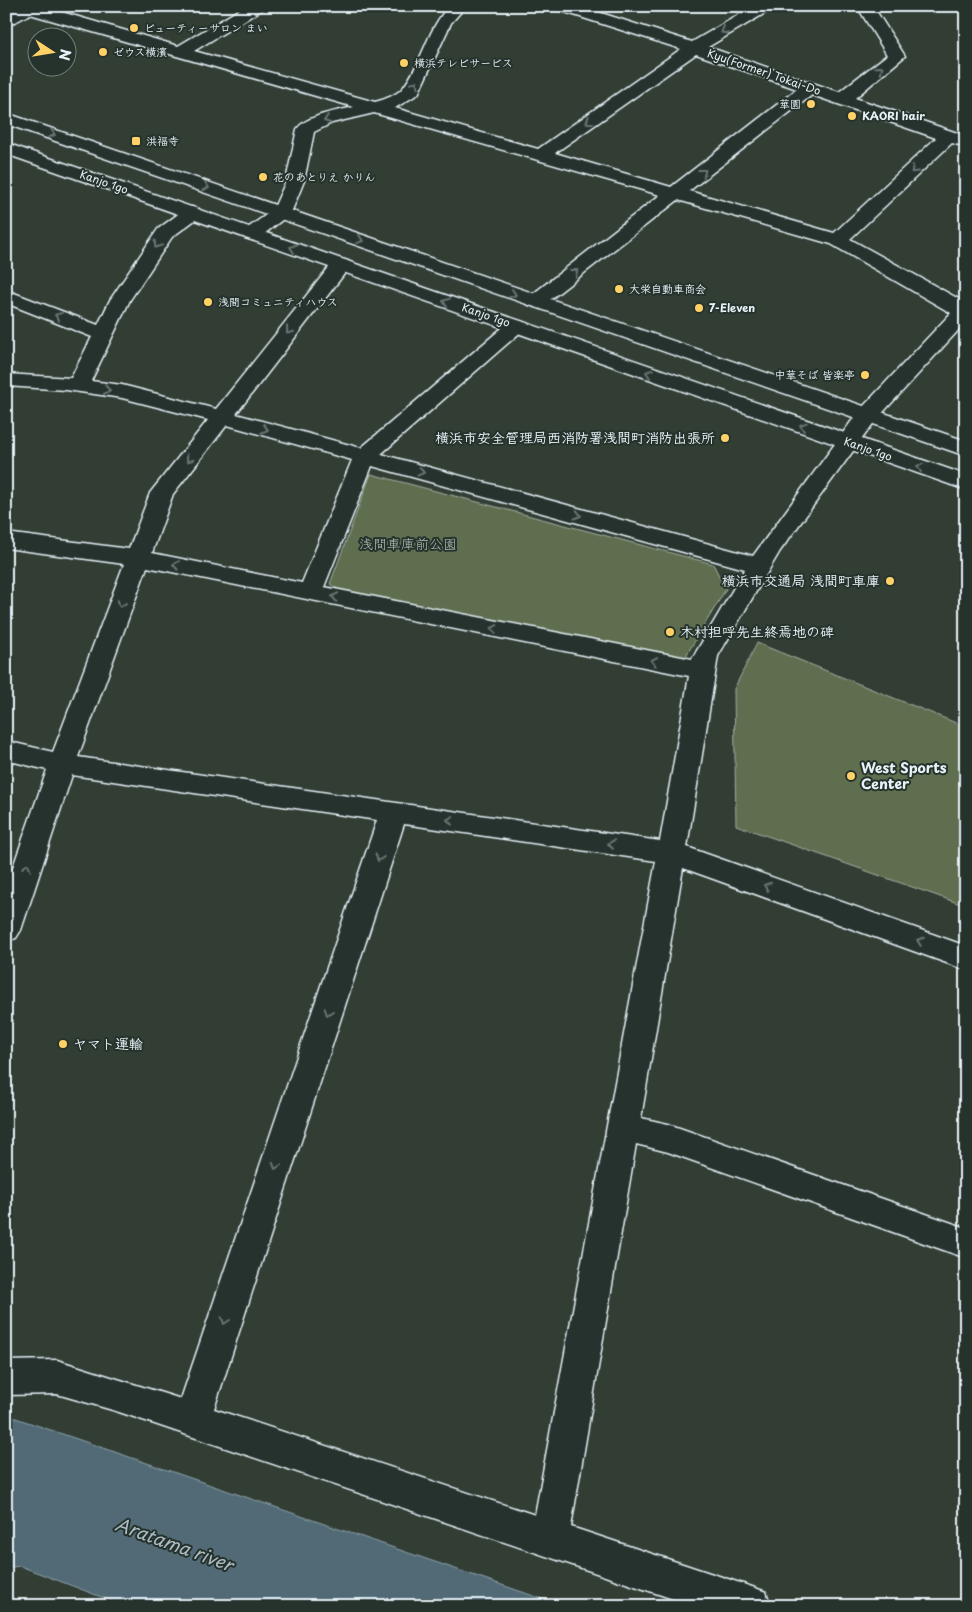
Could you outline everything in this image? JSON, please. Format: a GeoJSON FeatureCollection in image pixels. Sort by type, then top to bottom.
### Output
{"type":"FeatureCollection","features":[{"type":"Feature","properties":{"kind":"street"},"geometry":{"type":"LineString","coordinates":[[180,52],[257,6]]}},
{"type":"Feature","properties":{"kind":"street"},"geometry":{"type":"LineString","coordinates":[[252,234],[281,213],[295,181],[306,129],[326,119],[390,104],[412,90],[444,21],[458,6]]}},
{"type":"Feature","properties":{"kind":"street"},"geometry":{"type":"LineString","coordinates":[[539,156],[694,48],[766,6]]}},
{"type":"Feature","properties":{"kind":"street"},"geometry":{"type":"LineString","coordinates":[[842,99],[896,56],[865,6]]}},
{"type":"Feature","properties":{"kind":"street","name":"Kyu(Former) Tokai-Do"},"geometry":{"type":"LineString","coordinates":[[566,7],[694,48],[958,139]]}},
{"type":"Feature","properties":{"kind":"street"},"geometry":{"type":"LineString","coordinates":[[6,22],[31,8],[539,156],[838,240],[964,311],[867,416],[770,548],[705,656],[701,670],[672,853],[624,1127],[550,1538]]}},
{"type":"Feature","properties":{"kind":"street"},"geometry":{"type":"LineString","coordinates":[[536,301],[810,88]]}},
{"type":"Feature","properties":{"kind":"street"},"geometry":{"type":"LineString","coordinates":[[6,118],[966,449]]}},
{"type":"Feature","properties":{"kind":"street"},"geometry":{"type":"LineString","coordinates":[[838,240],[958,139]]}},
{"type":"Feature","properties":{"kind":"street","name":"Kanjo 1go"},"geometry":{"type":"LineString","coordinates":[[6,148],[966,483]]}},
{"type":"Feature","properties":{"kind":"street"},"geometry":{"type":"LineString","coordinates":[[78,386],[120,300],[165,233],[192,213]]}},
{"type":"Feature","properties":{"kind":"street"},"geometry":{"type":"LineString","coordinates":[[6,930],[62,764],[162,492],[340,265]]}},
{"type":"Feature","properties":{"kind":"street"},"geometry":{"type":"LineString","coordinates":[[6,296],[103,334]]}},
{"type":"Feature","properties":{"kind":"street"},"geometry":{"type":"LineString","coordinates":[[310,592],[365,456],[516,326]]}},
{"type":"Feature","properties":{"kind":"street"},"geometry":{"type":"LineString","coordinates":[[6,380],[122,392],[222,417],[759,565]]}},
{"type":"Feature","properties":{"kind":"street"},"geometry":{"type":"LineString","coordinates":[[6,540],[138,558],[701,670]]}},
{"type":"Feature","properties":{"kind":"street"},"geometry":{"type":"LineString","coordinates":[[6,750],[62,764],[672,853],[966,958]]}},
{"type":"Feature","properties":{"kind":"street"},"geometry":{"type":"LineString","coordinates":[[192,1420],[394,812]]}},
{"type":"Feature","properties":{"kind":"street"},"geometry":{"type":"LineString","coordinates":[[624,1127],[668,1138],[966,1242]]}},
{"type":"Feature","properties":{"kind":"street"},"geometry":{"type":"LineString","coordinates":[[6,1378],[57,1377],[752,1606]]}},
{"type":"Feature","properties":{"kind":"green space","name":"浅間車庫前公園"},"geometry":{"type":"Polygon","coordinates":[[[371,474],[713,564],[726,589],[684,659],[339,590],[330,584],[371,474]]]}},
{"type":"Feature","properties":{"kind":"green space","name":"West Sports Center"},"geometry":{"type":"Polygon","coordinates":[[[757,643],[966,727],[966,906],[736,825],[734,689],[757,643]]]}},
{"type":"Feature","properties":{"kind":"water","name":"Aratama river"},"geometry":{"type":"Polygon","coordinates":[[[10,1416],[563,1606],[125,1606],[20,1566],[6,1568],[6,1417],[10,1416]]]}},
{"type":"Feature","properties":{"kind":"place","name":"ビューティーサロン まい"},"geometry":{"type":"Point","coordinates":[134,28]}},
{"type":"Feature","properties":{"kind":"place","name":"ゼウス横濱"},"geometry":{"type":"Point","coordinates":[103,52]}},
{"type":"Feature","properties":{"kind":"place","name":"横浜テレビサービス"},"geometry":{"type":"Point","coordinates":[404,63]}},
{"type":"Feature","properties":{"kind":"place","name":"華園"},"geometry":{"type":"Point","coordinates":[811,104]}},
{"type":"Feature","properties":{"kind":"place","name":"KAORI hair"},"geometry":{"type":"Point","coordinates":[852,116]}},
{"type":"Feature","properties":{"kind":"place","name":"洪福寺"},"geometry":{"type":"Point","coordinates":[136,141]}},
{"type":"Feature","properties":{"kind":"place","name":"花のあとりえ かりん"},"geometry":{"type":"Point","coordinates":[263,177]}},
{"type":"Feature","properties":{"kind":"place","name":"大栄自動車商会"},"geometry":{"type":"Point","coordinates":[619,289]}},
{"type":"Feature","properties":{"kind":"place","name":"浅間コミュニティハウス"},"geometry":{"type":"Point","coordinates":[208,302]}},
{"type":"Feature","properties":{"kind":"place","name":"7-Eleven"},"geometry":{"type":"Point","coordinates":[699,308]}},
{"type":"Feature","properties":{"kind":"place","name":"中華そば 皆楽亭"},"geometry":{"type":"Point","coordinates":[865,375]}},
{"type":"Feature","properties":{"kind":"place","name":"横浜市安全管理局西消防署浅間町消防出張所"},"geometry":{"type":"Point","coordinates":[725,438]}},
{"type":"Feature","properties":{"kind":"place","name":"横浜市交通局 浅間町車庫"},"geometry":{"type":"Point","coordinates":[890,581]}},
{"type":"Feature","properties":{"kind":"place","name":"木村担呼先生終焉地の碑"},"geometry":{"type":"Point","coordinates":[670,632]}},
{"type":"Feature","properties":{"kind":"place","name":"West Sports Center"},"geometry":{"type":"Point","coordinates":[851,776]}},
{"type":"Feature","properties":{"kind":"place","name":"ヤマト運輸"},"geometry":{"type":"Point","coordinates":[63,1044]}}]}
